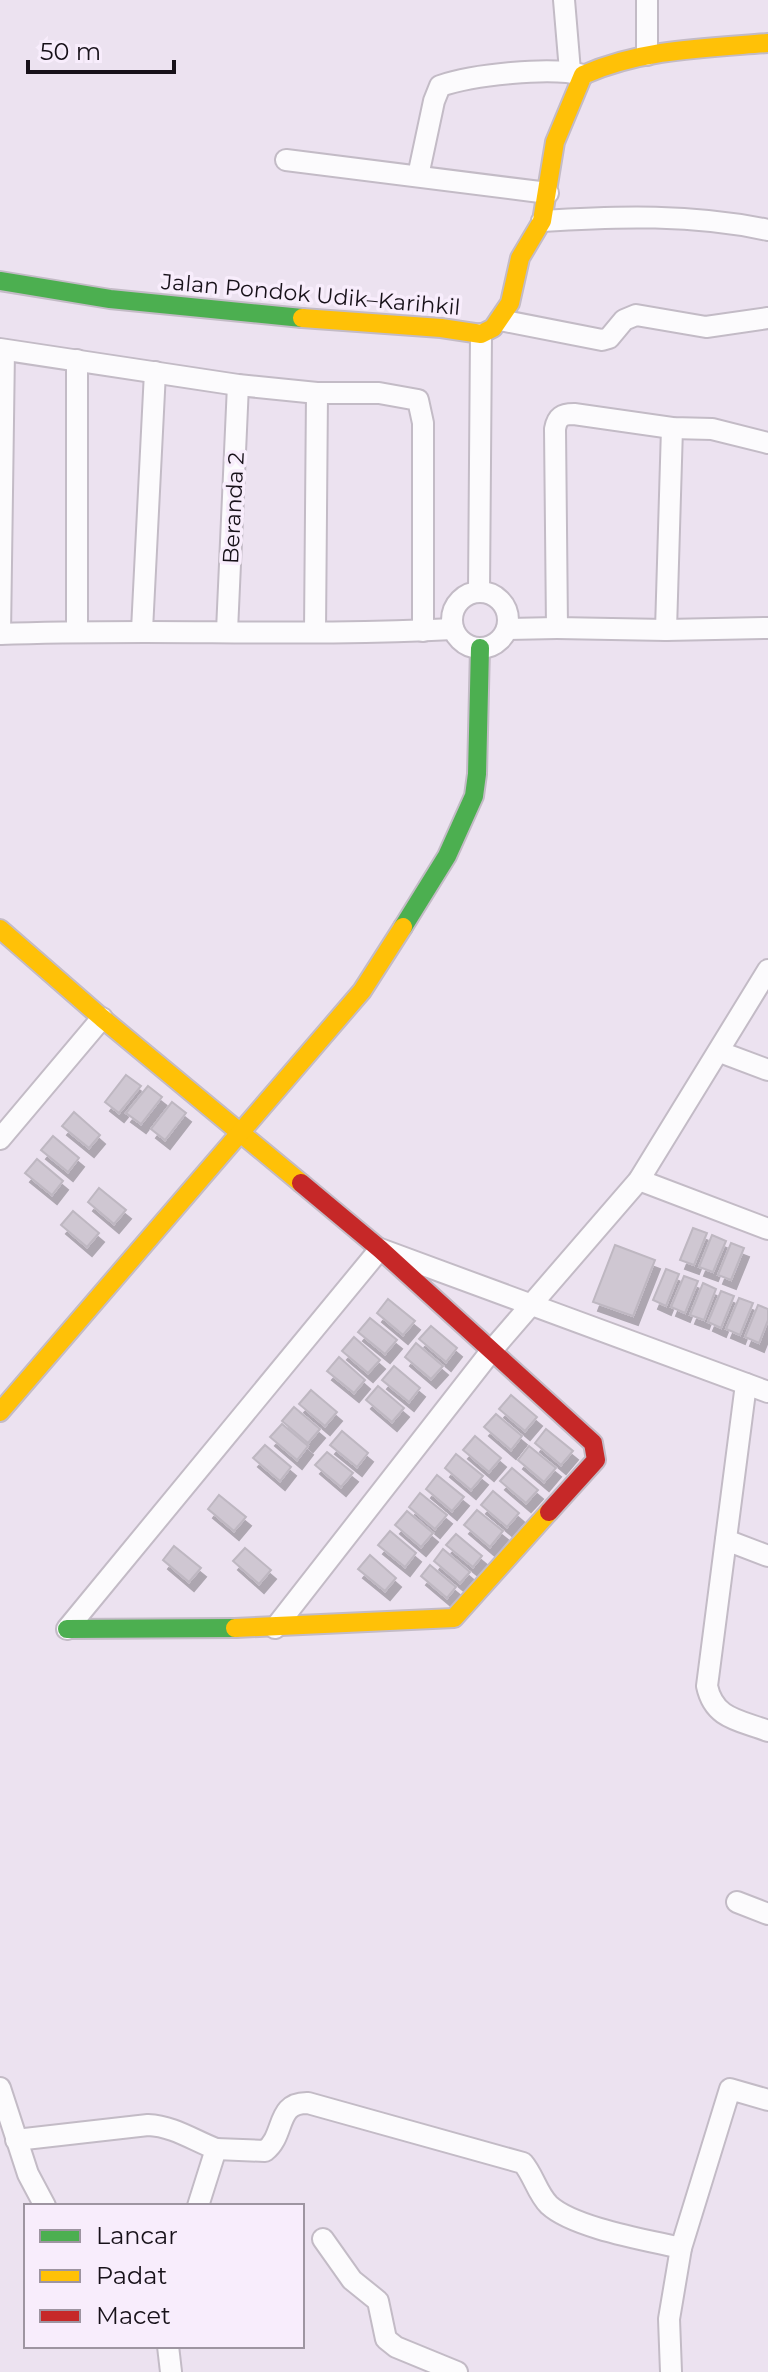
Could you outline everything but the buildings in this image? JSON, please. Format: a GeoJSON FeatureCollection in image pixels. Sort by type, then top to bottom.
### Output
{"type":"FeatureCollection","features":[{"type":"Feature","properties":{"kind":"street"},"geometry":{"type":"LineString","coordinates":[[564,0],[577,73],[555,142],[542,221],[520,258],[510,303],[500,320],[602,340],[609,338],[624,320],[636,315],[706,327],[768,318]]}},
{"type":"Feature","properties":{"kind":"street"},"geometry":{"type":"LineString","coordinates":[[647,0],[647,55]]}},
{"type":"Feature","properties":{"kind":"street"},"geometry":{"type":"LineString","coordinates":[[418,176],[440,86],[471,78],[577,73],[647,55],[768,43]]}},
{"type":"Feature","properties":{"kind":"street"},"geometry":{"type":"LineString","coordinates":[[286,160],[548,193]]}},
{"type":"Feature","properties":{"kind":"street"},"geometry":{"type":"LineString","coordinates":[[542,221],[615,217],[704,219],[768,230]]}},
{"type":"Feature","properties":{"kind":"street","name":"Jalan Pondok Udik–Karihkil"},"geometry":{"type":"LineString","coordinates":[[0,281],[54,292],[194,310],[428,327],[481,334],[500,320]]}},
{"type":"Feature","properties":{"kind":"street"},"geometry":{"type":"LineString","coordinates":[[479,592],[481,334]]}},
{"type":"Feature","properties":{"kind":"street"},"geometry":{"type":"LineString","coordinates":[[423,631],[421,404],[408,397],[379,393],[317,393],[238,385],[2,350],[0,634],[142,630],[315,632],[423,631],[453,629]]}},
{"type":"Feature","properties":{"kind":"street"},"geometry":{"type":"LineString","coordinates":[[77,360],[77,631]]}},
{"type":"Feature","properties":{"kind":"street"},"geometry":{"type":"LineString","coordinates":[[142,630],[155,372]]}},
{"type":"Feature","properties":{"kind":"street","name":"Beranda 2"},"geometry":{"type":"LineString","coordinates":[[227,631],[238,385]]}},
{"type":"Feature","properties":{"kind":"street"},"geometry":{"type":"LineString","coordinates":[[315,632],[317,393]]}},
{"type":"Feature","properties":{"kind":"street"},"geometry":{"type":"LineString","coordinates":[[557,628],[555,429],[558,419],[574,414],[672,428],[712,429],[768,443]]}},
{"type":"Feature","properties":{"kind":"street"},"geometry":{"type":"LineString","coordinates":[[666,630],[672,428]]}},
{"type":"Feature","properties":{"kind":"street"},"geometry":{"type":"LineString","coordinates":[[479,592],[496,597],[503,603],[508,620],[507,629],[497,643],[480,648],[463,643],[451,620],[456,604],[463,597],[479,592]]}},
{"type":"Feature","properties":{"kind":"street"},"geometry":{"type":"LineString","coordinates":[[507,629],[768,628]]}},
{"type":"Feature","properties":{"kind":"street"},"geometry":{"type":"LineString","coordinates":[[0,1412],[362,991],[447,856],[474,796],[480,648]]}},
{"type":"Feature","properties":{"kind":"street"},"geometry":{"type":"LineString","coordinates":[[0,929],[380,1249],[593,1443],[596,1460],[454,1618],[275,1628],[67,1629]]}},
{"type":"Feature","properties":{"kind":"street"},"geometry":{"type":"LineString","coordinates":[[275,1628],[492,1350],[639,1180],[768,970]]}},
{"type":"Feature","properties":{"kind":"street"},"geometry":{"type":"LineString","coordinates":[[0,1139],[102,1018]]}},
{"type":"Feature","properties":{"kind":"street"},"geometry":{"type":"LineString","coordinates":[[720,1052],[768,1070]]}},
{"type":"Feature","properties":{"kind":"street"},"geometry":{"type":"LineString","coordinates":[[639,1180],[768,1229]]}},
{"type":"Feature","properties":{"kind":"street"},"geometry":{"type":"LineString","coordinates":[[380,1249],[768,1392]]}},
{"type":"Feature","properties":{"kind":"street"},"geometry":{"type":"LineString","coordinates":[[67,1629],[380,1249]]}},
{"type":"Feature","properties":{"kind":"street"},"geometry":{"type":"LineString","coordinates":[[746,1384],[707,1686],[710,1702],[719,1712],[768,1731]]}},
{"type":"Feature","properties":{"kind":"street"},"geometry":{"type":"LineString","coordinates":[[726,1540],[768,1556]]}},
{"type":"Feature","properties":{"kind":"street"},"geometry":{"type":"LineString","coordinates":[[737,1902],[768,1914]]}},
{"type":"Feature","properties":{"kind":"street"},"geometry":{"type":"LineString","coordinates":[[0,2088],[28,2174],[44,2204]]}},
{"type":"Feature","properties":{"kind":"street"},"geometry":{"type":"LineString","coordinates":[[671,2372],[669,2319],[681,2248],[730,2089],[768,2100]]}},
{"type":"Feature","properties":{"kind":"street"},"geometry":{"type":"LineString","coordinates":[[16,2140],[148,2125],[170,2127],[184,2137],[216,2149],[265,2151],[275,2139],[287,2109],[292,2105],[308,2103],[523,2163],[532,2173],[538,2190],[548,2204],[567,2218],[681,2248]]}},
{"type":"Feature","properties":{"kind":"street"},"geometry":{"type":"LineString","coordinates":[[199,2204],[216,2149]]}},
{"type":"Feature","properties":{"kind":"street"},"geometry":{"type":"LineString","coordinates":[[323,2239],[352,2280],[378,2301],[386,2339],[410,2354],[457,2372]]}},
{"type":"Feature","properties":{"kind":"street"},"geometry":{"type":"LineString","coordinates":[[168,2348],[171,2372]]}},
{"type":"Feature","properties":{"kind":"traffic: fast"},"geometry":{"type":"LineString","coordinates":[[0,281],[110,299],[302,318]]}},
{"type":"Feature","properties":{"kind":"traffic: fast"},"geometry":{"type":"LineString","coordinates":[[403,927],[447,856],[474,796],[480,648]]}},
{"type":"Feature","properties":{"kind":"traffic: fast"},"geometry":{"type":"LineString","coordinates":[[67,1629],[235,1628]]}},
{"type":"Feature","properties":{"kind":"traffic: slow"},"geometry":{"type":"LineString","coordinates":[[302,318],[441,328],[481,334],[493,328],[510,303],[520,258],[542,221],[555,142],[583,75],[605,66],[651,55],[768,43]]}},
{"type":"Feature","properties":{"kind":"traffic: slow"},"geometry":{"type":"LineString","coordinates":[[0,1412],[362,991],[403,927]]}},
{"type":"Feature","properties":{"kind":"traffic: slow"},"geometry":{"type":"LineString","coordinates":[[0,929],[301,1183]]}},
{"type":"Feature","properties":{"kind":"traffic: slow"},"geometry":{"type":"LineString","coordinates":[[235,1628],[454,1618],[549,1512]]}},
{"type":"Feature","properties":{"kind":"traffic: jam"},"geometry":{"type":"LineString","coordinates":[[301,1183],[380,1249],[593,1443],[596,1460],[549,1512]]}}]}
